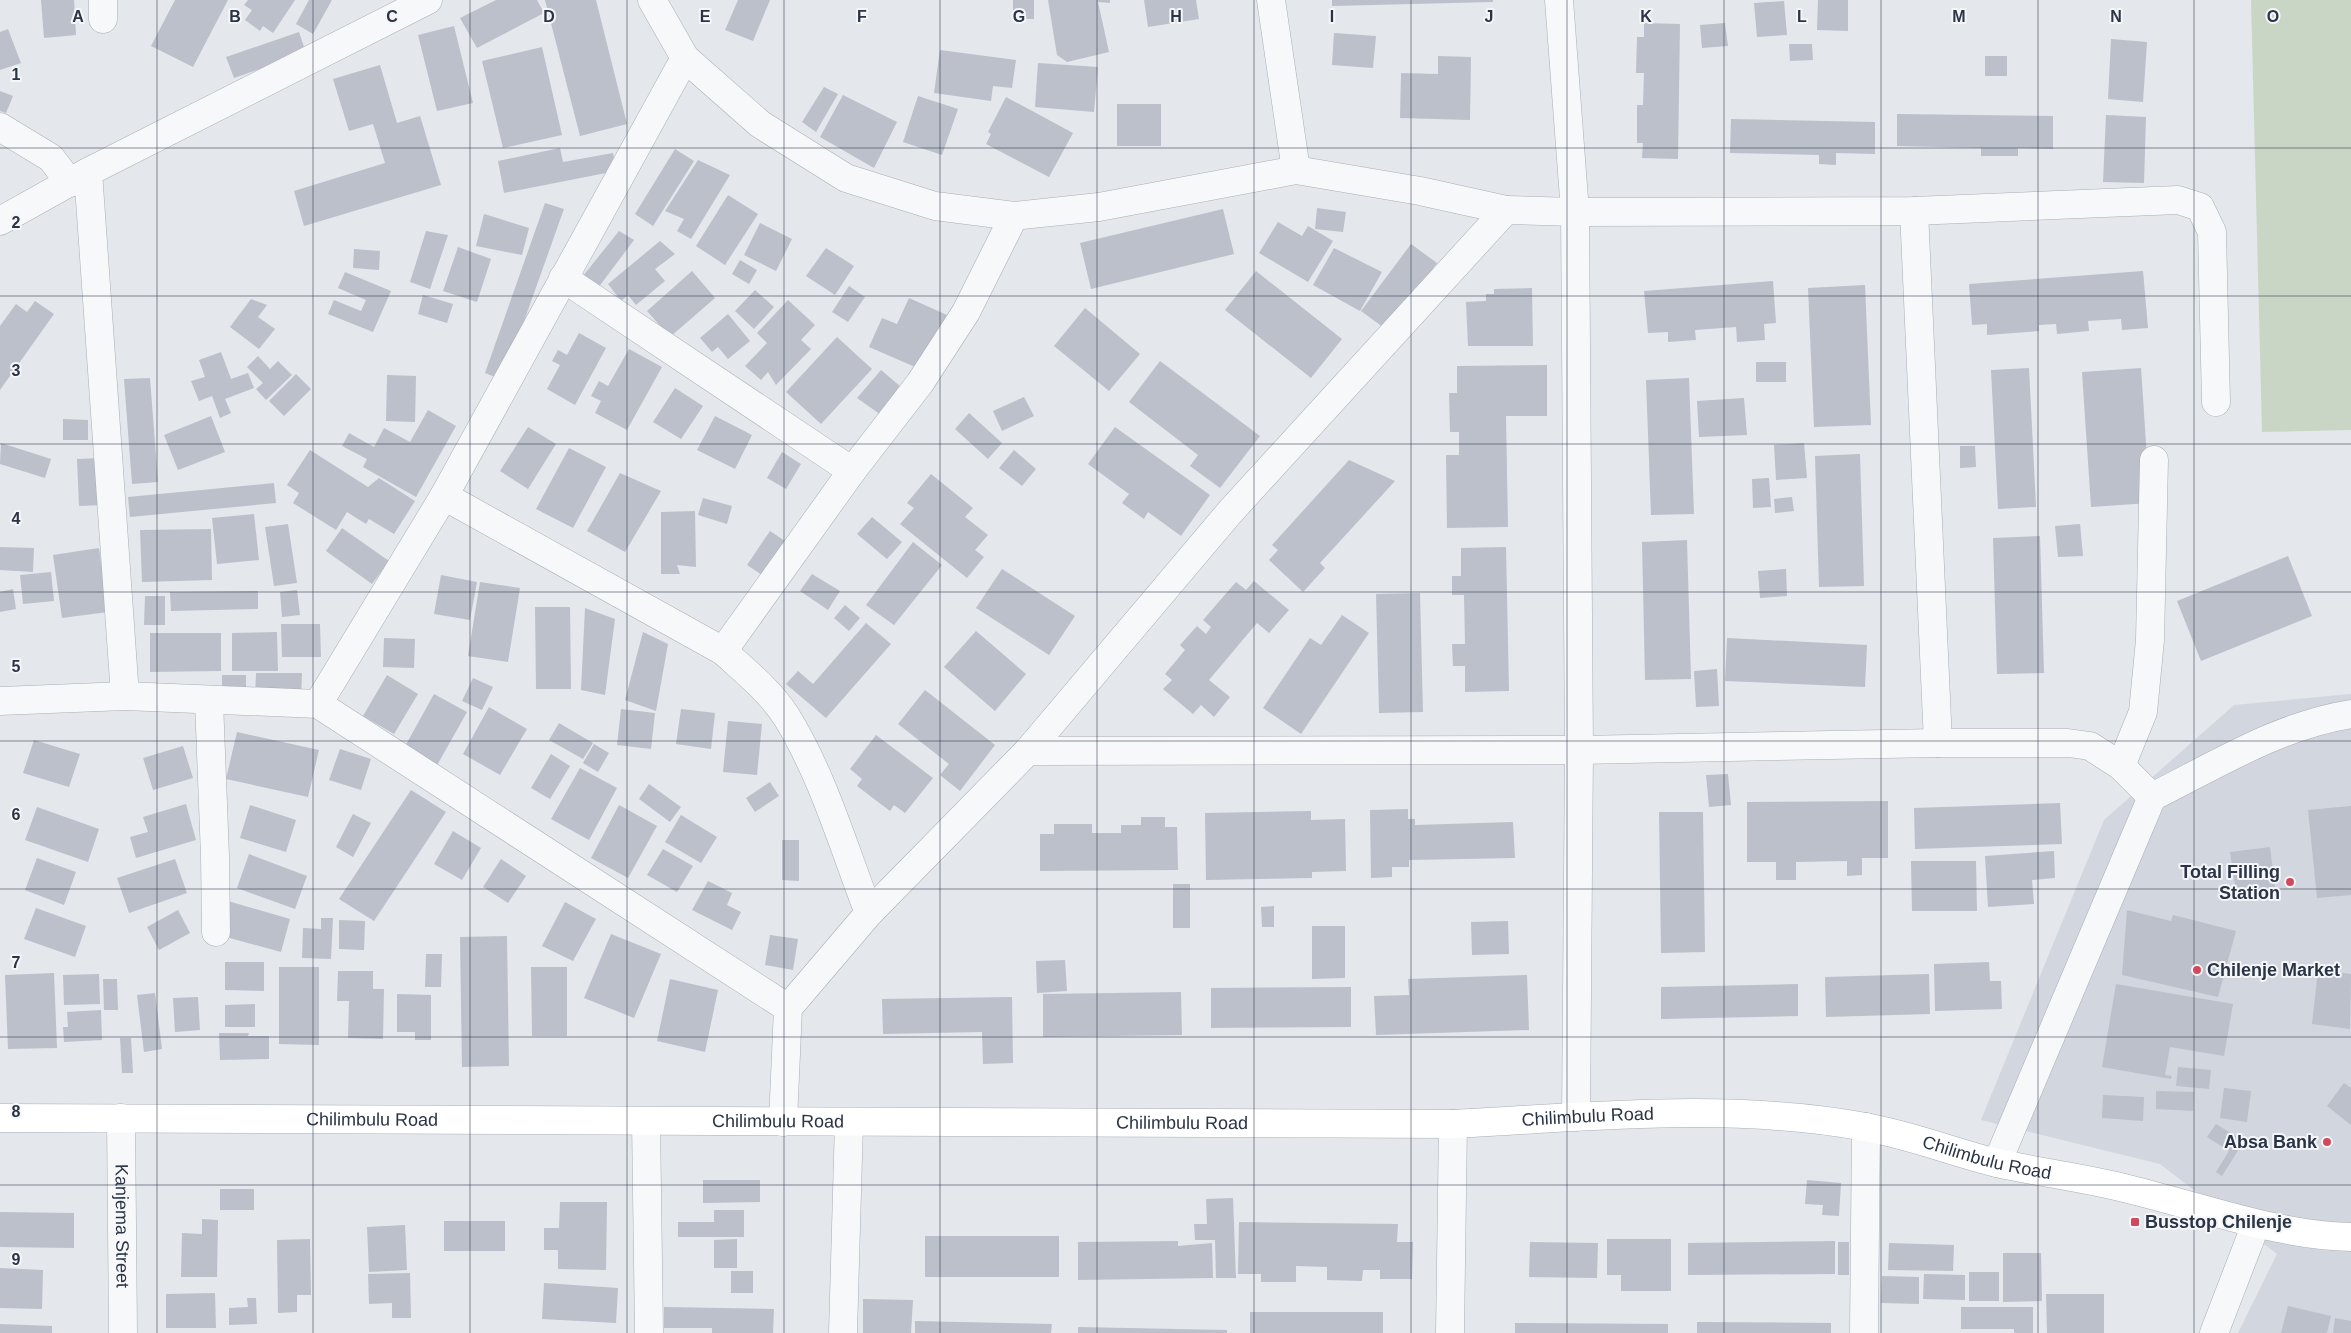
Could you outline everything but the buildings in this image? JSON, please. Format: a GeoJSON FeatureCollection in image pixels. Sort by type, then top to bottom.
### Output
{"type":"FeatureCollection","features":[{"type":"Feature","properties":{"kind":"main road","name":"Chilimbulu Road"},"geometry":{"type":"LineString","coordinates":[[0,1118],[1453,1124],[1576,1117],[1732,1113],[1808,1119],[1866,1127],[1998,1163],[2130,1189],[2256,1224],[2316,1236],[2351,1237]]}},
{"type":"Feature","properties":{"kind":"street"},"geometry":{"type":"LineString","coordinates":[[0,221],[79,177],[428,0]]}},
{"type":"Feature","properties":{"kind":"street"},"geometry":{"type":"LineString","coordinates":[[652,0],[685,58],[760,124],[846,178],[935,206],[1014,216],[1099,207],[1296,170],[1420,191],[1506,210],[1575,212],[1914,211],[2178,200],[2200,208],[2212,232],[2216,402]]}},
{"type":"Feature","properties":{"kind":"street"},"geometry":{"type":"LineString","coordinates":[[1271,0],[1296,170]]}},
{"type":"Feature","properties":{"kind":"street"},"geometry":{"type":"LineString","coordinates":[[1559,0],[1575,212],[1579,750],[1576,1117]]}},
{"type":"Feature","properties":{"kind":"street"},"geometry":{"type":"LineString","coordinates":[[318,704],[444,496],[685,58]]}},
{"type":"Feature","properties":{"kind":"street"},"geometry":{"type":"LineString","coordinates":[[0,127],[52,158],[79,177],[124,696]]}},
{"type":"Feature","properties":{"kind":"street"},"geometry":{"type":"LineString","coordinates":[[783,1122],[788,1008],[869,913],[1028,751],[1230,512],[1506,210]]}},
{"type":"Feature","properties":{"kind":"street"},"geometry":{"type":"LineString","coordinates":[[1914,211],[1938,743]]}},
{"type":"Feature","properties":{"kind":"street"},"geometry":{"type":"LineString","coordinates":[[723,651],[852,471],[920,384],[961,320],[1014,216]]}},
{"type":"Feature","properties":{"kind":"street"},"geometry":{"type":"LineString","coordinates":[[563,278],[852,471]]}},
{"type":"Feature","properties":{"kind":"street"},"geometry":{"type":"LineString","coordinates":[[2121,766],[2143,712],[2150,640],[2154,460]]}},
{"type":"Feature","properties":{"kind":"street"},"geometry":{"type":"LineString","coordinates":[[444,496],[723,651],[756,681],[785,715],[804,749],[869,913]]}},
{"type":"Feature","properties":{"kind":"street"},"geometry":{"type":"LineString","coordinates":[[0,701],[124,696],[318,704],[788,1008]]}},
{"type":"Feature","properties":{"kind":"street"},"geometry":{"type":"LineString","coordinates":[[209,701],[216,856],[216,932]]}},
{"type":"Feature","properties":{"kind":"street"},"geometry":{"type":"LineString","coordinates":[[1998,1163],[2152,797],[2279,734],[2322,718],[2351,714]]}},
{"type":"Feature","properties":{"kind":"street"},"geometry":{"type":"LineString","coordinates":[[1028,751],[1579,750],[1938,743],[2076,744],[2090,746],[2121,766],[2152,797]]}},
{"type":"Feature","properties":{"kind":"street","name":"Kanjema Street"},"geometry":{"type":"LineString","coordinates":[[122,1118],[123,1333]]}},
{"type":"Feature","properties":{"kind":"street"},"geometry":{"type":"LineString","coordinates":[[646,1120],[649,1333]]}},
{"type":"Feature","properties":{"kind":"street"},"geometry":{"type":"LineString","coordinates":[[843,1333],[849,1122]]}},
{"type":"Feature","properties":{"kind":"street"},"geometry":{"type":"LineString","coordinates":[[1450,1333],[1453,1124]]}},
{"type":"Feature","properties":{"kind":"street"},"geometry":{"type":"LineString","coordinates":[[1864,1333],[1866,1127]]}},
{"type":"Feature","properties":{"kind":"street"},"geometry":{"type":"LineString","coordinates":[[2214,1333],[2256,1224]]}},
{"type":"Feature","properties":{"kind":"shaded area","name":"Chilenje Market"},"geometry":{"type":"Polygon","coordinates":[[[2351,694],[2351,1333],[2238,1333],[2277,1254],[2160,1164],[1981,1120],[2104,820],[2234,705],[2351,694]]]}},
{"type":"Feature","properties":{"kind":"green space"},"geometry":{"type":"Polygon","coordinates":[[[2251,0],[2351,0],[2351,430],[2262,432],[2251,0]]]}},
{"type":"Feature","properties":{"kind":"place","name":"Total Filling Station"},"geometry":{"type":"Point","coordinates":[2290,882]}},
{"type":"Feature","properties":{"kind":"place","name":"Chilenje Market"},"geometry":{"type":"Point","coordinates":[2197,970]}},
{"type":"Feature","properties":{"kind":"place","name":"Absa Bank"},"geometry":{"type":"Point","coordinates":[2327,1142]}},
{"type":"Feature","properties":{"kind":"place","name":"Busstop Chilenje"},"geometry":{"type":"Point","coordinates":[2135,1222]}}]}
